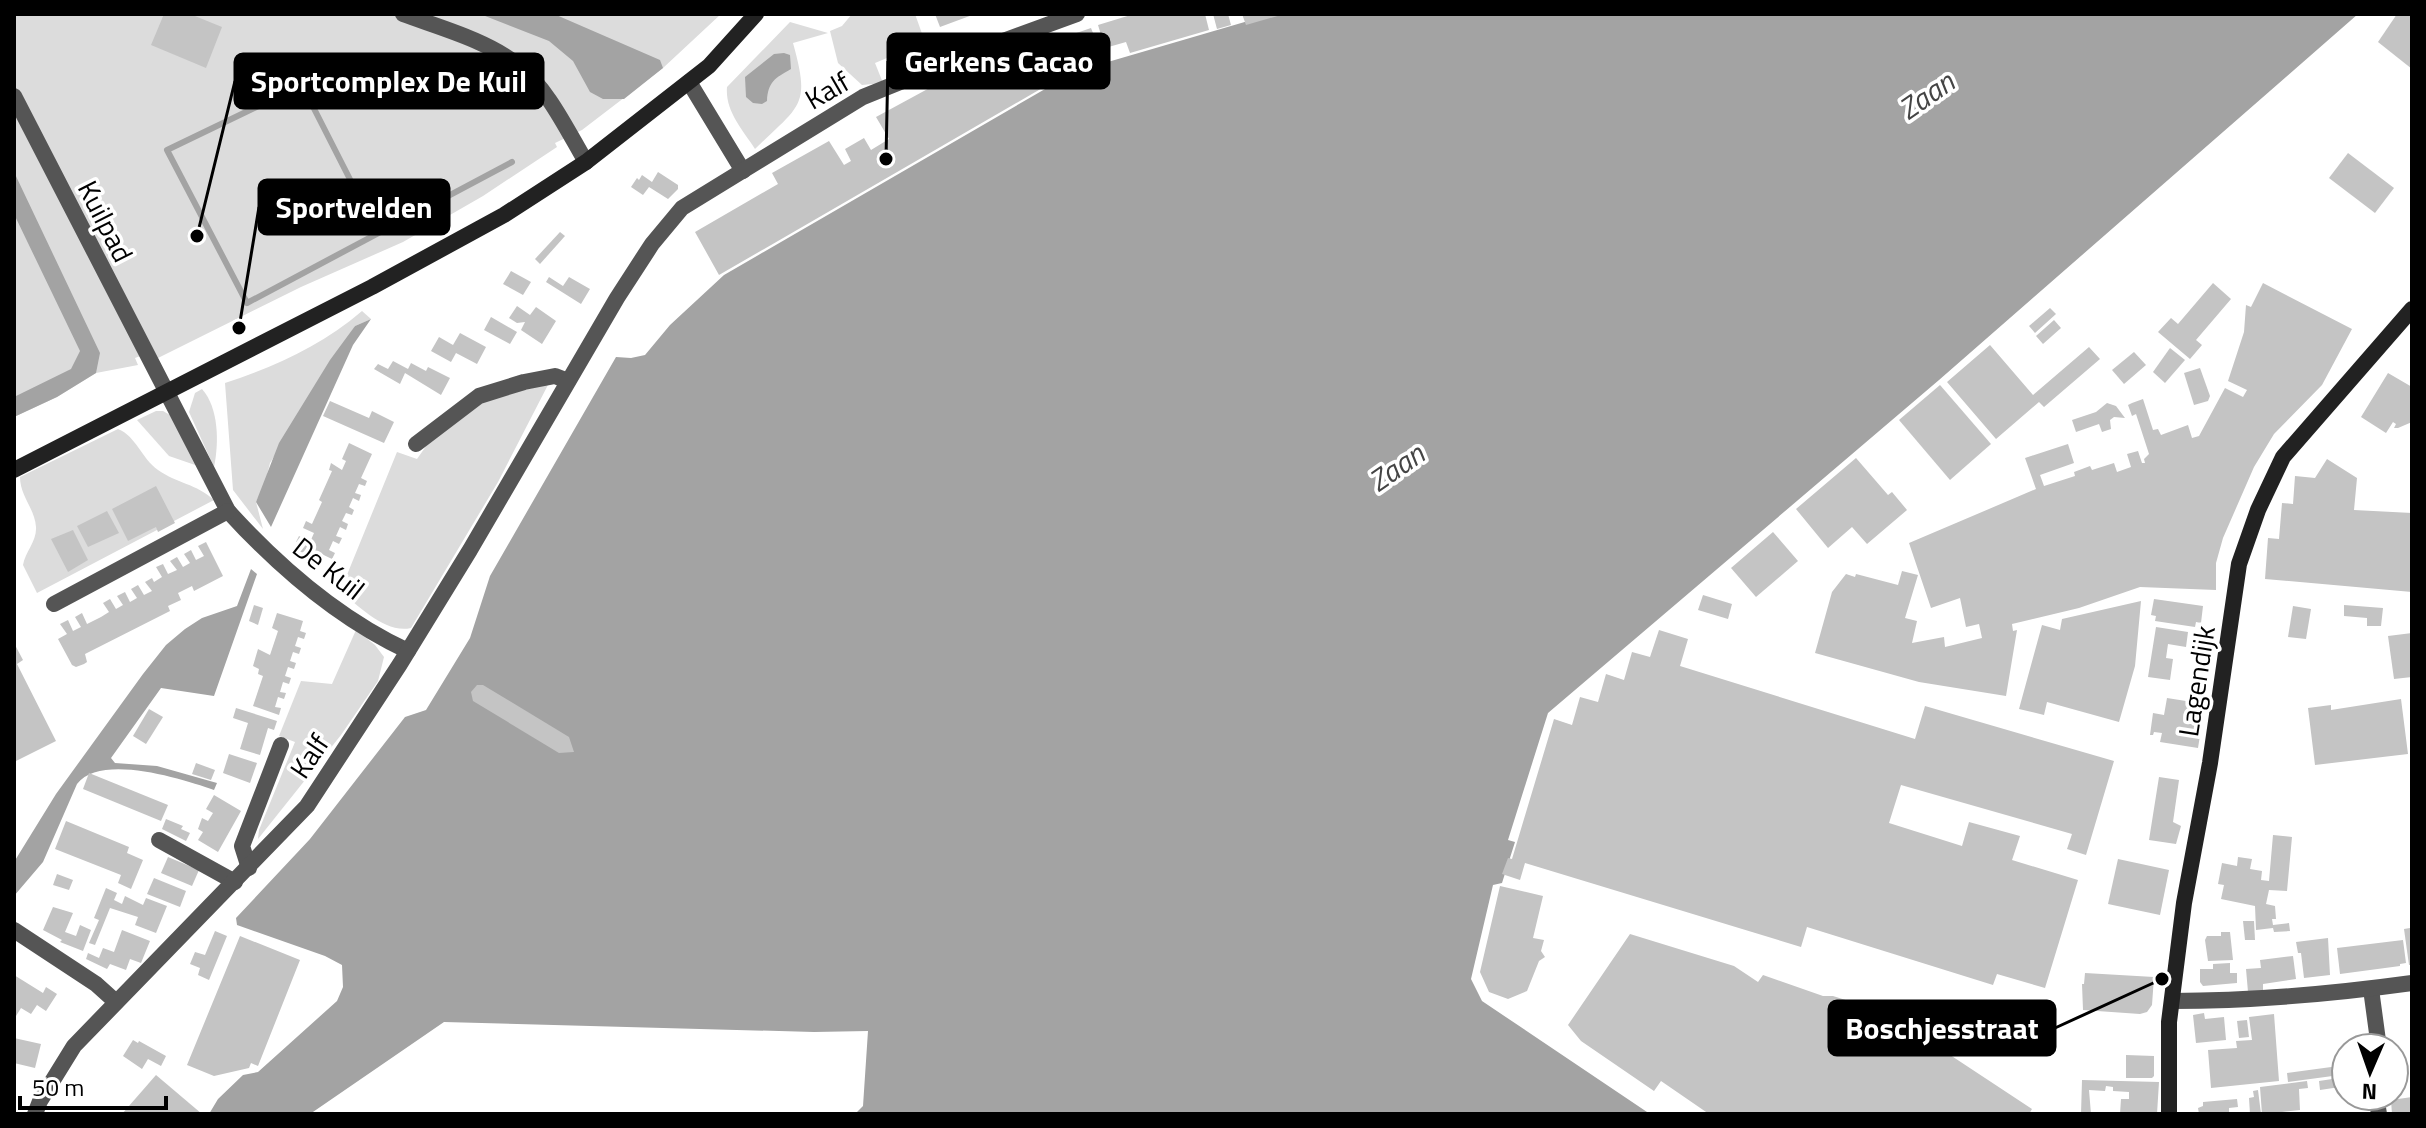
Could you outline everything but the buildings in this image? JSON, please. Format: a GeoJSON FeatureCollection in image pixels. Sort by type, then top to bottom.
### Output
{"type":"FeatureCollection","features":[{"type":"Feature","properties":{"kind":"main road"},"geometry":{"type":"LineString","coordinates":[[14,470],[457,242],[586,162],[709,66],[756,14]]}},
{"type":"Feature","properties":{"kind":"main road","name":"Lagendijk"},"geometry":{"type":"LineString","coordinates":[[2169,1114],[2172,1001],[2184,903],[2210,763],[2239,564],[2258,510],[2283,457],[2412,309]]}},
{"type":"Feature","properties":{"kind":"street"},"geometry":{"type":"LineString","coordinates":[[403,14],[479,43],[518,65],[547,97],[586,162]]}},
{"type":"Feature","properties":{"kind":"street","name":"Kalf"},"geometry":{"type":"LineString","coordinates":[[35,1114],[74,1046],[307,806],[470,550],[638,266],[682,208],[863,97],[1077,14]]}},
{"type":"Feature","properties":{"kind":"street"},"geometry":{"type":"LineString","coordinates":[[689,82],[743,171]]}},
{"type":"Feature","properties":{"kind":"street","name":"Kuilpad"},"geometry":{"type":"LineString","coordinates":[[14,96],[152,368]]}},
{"type":"Feature","properties":{"kind":"street","name":"De Kuil"},"geometry":{"type":"LineString","coordinates":[[152,368],[228,511],[261,547],[324,600],[376,636],[408,651]]}},
{"type":"Feature","properties":{"kind":"street"},"geometry":{"type":"LineString","coordinates":[[416,444],[479,396],[555,376],[568,381]]}},
{"type":"Feature","properties":{"kind":"street"},"geometry":{"type":"LineString","coordinates":[[54,604],[228,511]]}},
{"type":"Feature","properties":{"kind":"street"},"geometry":{"type":"LineString","coordinates":[[249,868],[242,846],[281,745]]}},
{"type":"Feature","properties":{"kind":"street"},"geometry":{"type":"LineString","coordinates":[[159,840],[235,882]]}},
{"type":"Feature","properties":{"kind":"street"},"geometry":{"type":"LineString","coordinates":[[14,930],[96,984],[116,1002]]}},
{"type":"Feature","properties":{"kind":"street"},"geometry":{"type":"LineString","coordinates":[[2172,1001],[2245,1001],[2270,996],[2351,992],[2412,983]]}},
{"type":"Feature","properties":{"kind":"street"},"geometry":{"type":"LineString","coordinates":[[2371,989],[2377,1032]]}},
{"type":"Feature","properties":{"kind":"shaded area"},"geometry":{"type":"Polygon","coordinates":[[[14,14],[721,14],[663,68],[582,130],[555,143],[557,147],[483,196],[403,242],[301,287],[158,358],[154,351],[135,358],[138,365],[96,373],[57,397],[14,417],[14,14]]]}},
{"type":"Feature","properties":{"kind":"shaded area"},"geometry":{"type":"Polygon","coordinates":[[[852,14],[915,14],[925,42],[875,63],[883,83],[862,85],[838,63],[830,31],[842,26],[852,14]]]}},
{"type":"Feature","properties":{"kind":"shaded area"},"geometry":{"type":"Polygon","coordinates":[[[790,22],[828,33],[793,43],[801,80],[798,104],[755,149],[732,112],[727,87],[790,22]]]}},
{"type":"Feature","properties":{"kind":"shaded area"},"geometry":{"type":"Polygon","coordinates":[[[362,311],[371,319],[355,326],[270,463],[256,502],[263,529],[233,490],[225,383],[297,354],[362,311]]]}},
{"type":"Feature","properties":{"kind":"shaded area"},"geometry":{"type":"Polygon","coordinates":[[[550,381],[498,482],[411,628],[401,629],[382,623],[340,592],[397,452],[417,459],[429,442],[473,405],[550,381]]]}},
{"type":"Feature","properties":{"kind":"shaded area"},"geometry":{"type":"Polygon","coordinates":[[[202,389],[215,416],[217,447],[214,467],[189,412],[195,393],[202,389]]]}},
{"type":"Feature","properties":{"kind":"shaded area"},"geometry":{"type":"Polygon","coordinates":[[[156,411],[170,415],[198,466],[169,456],[137,420],[156,411]]]}},
{"type":"Feature","properties":{"kind":"shaded area"},"geometry":{"type":"Polygon","coordinates":[[[118,429],[130,437],[158,470],[201,490],[214,500],[37,593],[23,565],[36,527],[20,477],[118,429]]]}},
{"type":"Feature","properties":{"kind":"shaded area"},"geometry":{"type":"Polygon","coordinates":[[[356,630],[384,657],[378,681],[341,735],[258,839],[295,742],[279,736],[301,681],[332,684],[356,630]]]}},
{"type":"Feature","properties":{"kind":"water"},"geometry":{"type":"Polygon","coordinates":[[[480,14],[554,14],[660,60],[663,68],[624,99],[603,99],[590,92],[573,61],[549,41],[480,14]]]}},
{"type":"Feature","properties":{"kind":"water","name":"Zaan"},"geometry":{"type":"Polygon","coordinates":[[[1272,14],[2358,14],[1939,380],[1548,713],[1508,840],[1515,842],[1502,883],[1493,885],[1471,979],[1482,1001],[1650,1114],[855,1114],[863,1106],[868,1031],[444,1022],[310,1114],[209,1114],[218,1099],[243,1075],[258,1072],[337,1001],[343,987],[342,965],[237,925],[236,918],[310,839],[405,717],[426,710],[470,638],[490,576],[616,357],[645,355],[670,325],[724,275],[1052,85],[1101,64],[1272,14]]]}},
{"type":"Feature","properties":{"kind":"water"},"geometry":{"type":"Polygon","coordinates":[[[774,54],[790,55],[791,69],[773,81],[767,101],[753,103],[746,97],[745,77],[774,54]]]}},
{"type":"Feature","properties":{"kind":"water"},"geometry":{"type":"Polygon","coordinates":[[[14,172],[100,353],[96,373],[57,397],[14,417],[14,397],[71,369],[80,351],[14,214],[14,172]]]}},
{"type":"Feature","properties":{"kind":"water"},"geometry":{"type":"Polygon","coordinates":[[[371,319],[353,345],[271,527],[256,502],[279,443],[330,360],[355,326],[371,319]]]}},
{"type":"Feature","properties":{"kind":"water"},"geometry":{"type":"Polygon","coordinates":[[[251,569],[257,574],[214,696],[161,688],[111,758],[115,763],[157,766],[217,783],[214,790],[142,771],[104,770],[88,775],[77,784],[43,862],[14,896],[14,862],[56,794],[166,645],[202,618],[237,606],[251,569]]]}},
{"type":"Feature","properties":{"kind":"waterway"},"geometry":{"type":"LineString","coordinates":[[360,199],[302,85],[364,58]]}},
{"type":"Feature","properties":{"kind":"waterway"},"geometry":{"type":"LineString","coordinates":[[302,85],[167,150],[247,303],[512,162]]}},
{"type":"Feature","properties":{"kind":"place","name":"Gerkens Cacao"},"geometry":{"type":"Point","coordinates":[886,159]}},
{"type":"Feature","properties":{"kind":"place","name":"Sportcomplex De Kuil"},"geometry":{"type":"Point","coordinates":[197,236]}},
{"type":"Feature","properties":{"kind":"place","name":"Sportvelden"},"geometry":{"type":"Point","coordinates":[239,328]}},
{"type":"Feature","properties":{"kind":"place","name":"Boschjesstraat"},"geometry":{"type":"Point","coordinates":[2162,979]}}]}
